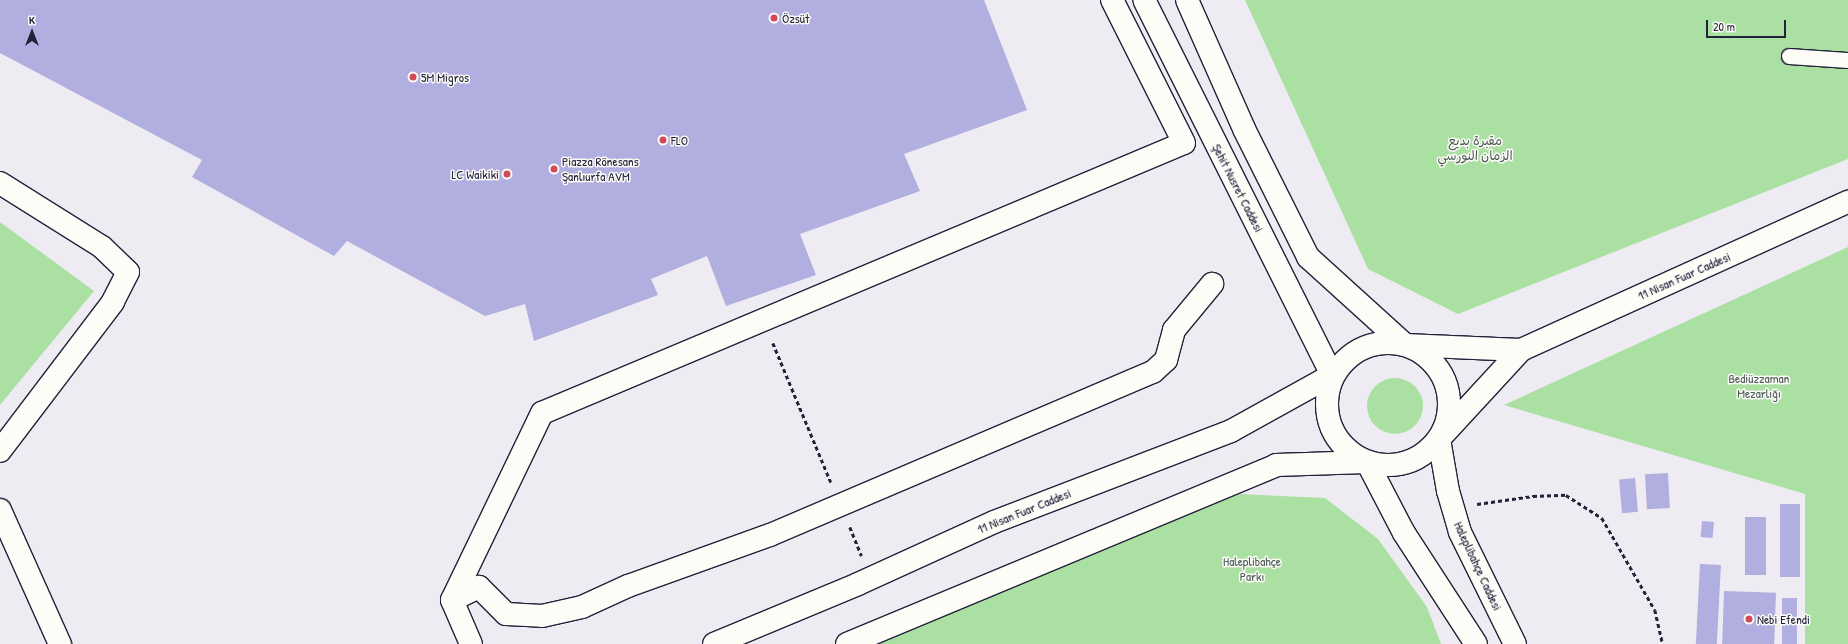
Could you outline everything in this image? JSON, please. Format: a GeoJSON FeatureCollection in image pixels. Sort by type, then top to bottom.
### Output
{"type":"FeatureCollection","features":[{"type":"Feature","properties":{"kind":"main road"},"geometry":{"type":"LineString","coordinates":[[471,644],[452,600],[542,413],[1184,143],[1112,0]]}},
{"type":"Feature","properties":{"kind":"main road","name":"Şehit Nusret Caddesi"},"geometry":{"type":"LineString","coordinates":[[1144,0],[1332,375]]}},
{"type":"Feature","properties":{"kind":"main road"},"geometry":{"type":"LineString","coordinates":[[846,644],[1276,465],[1367,462],[1388,466],[1409,462],[1426,453],[1439,439],[1447,421],[1450,402],[1446,383],[1436,366],[1422,353],[1405,345],[1308,257],[1244,130],[1187,0]]}},
{"type":"Feature","properties":{"kind":"main road"},"geometry":{"type":"LineString","coordinates":[[0,183],[102,247],[128,272],[114,302],[0,451]]}},
{"type":"Feature","properties":{"kind":"main road","name":"11 Nisan Fuar Caddesi"},"geometry":{"type":"LineString","coordinates":[[1439,439],[1521,350],[1848,202]]}},
{"type":"Feature","properties":{"kind":"main road"},"geometry":{"type":"LineString","coordinates":[[452,600],[479,588],[506,614],[542,616],[582,607],[628,586],[770,535],[1153,372],[1166,360],[1174,330],[1212,284]]}},
{"type":"Feature","properties":{"kind":"main road"},"geometry":{"type":"LineString","coordinates":[[1405,345],[1384,342],[1363,347],[1345,359],[1332,375],[1326,396],[1327,416],[1335,436],[1348,452],[1367,462],[1404,532],[1476,644]]}},
{"type":"Feature","properties":{"kind":"main road","name":"11 Nisan Fuar Caddesi"},"geometry":{"type":"LineString","coordinates":[[1405,345],[1521,350]]}},
{"type":"Feature","properties":{"kind":"main road","name":"11 Nisan Fuar Caddesi"},"geometry":{"type":"LineString","coordinates":[[714,644],[872,578],[994,522],[1231,431],[1332,375]]}},
{"type":"Feature","properties":{"kind":"main road","name":"Haleplibahçe Caddesi"},"geometry":{"type":"LineString","coordinates":[[1439,439],[1453,507],[1460,532],[1515,644]]}},
{"type":"Feature","properties":{"kind":"main road"},"geometry":{"type":"LineString","coordinates":[[0,510],[60,644]]}},
{"type":"Feature","properties":{"kind":"lane"},"geometry":{"type":"LineString","coordinates":[[1789,56],[1848,60]]}},
{"type":"Feature","properties":{"kind":"path"},"geometry":{"type":"LineString","coordinates":[[763,320],[872,578]]}},
{"type":"Feature","properties":{"kind":"path"},"geometry":{"type":"LineString","coordinates":[[1453,507],[1533,496],[1566,495],[1602,518],[1655,610],[1663,644]]}},
{"type":"Feature","properties":{"kind":"green space","name":"مقبرة بديع الزمان النورسي"},"geometry":{"type":"Polygon","coordinates":[[[1245,0],[1848,0],[1848,159],[1458,314],[1368,269],[1245,0]]]}},
{"type":"Feature","properties":{"kind":"green space"},"geometry":{"type":"Polygon","coordinates":[[[0,222],[94,291],[0,405],[0,222]]]}},
{"type":"Feature","properties":{"kind":"green space","name":"Bediüzzaman Mezarlığı"},"geometry":{"type":"Polygon","coordinates":[[[1848,247],[1848,644],[1805,644],[1805,494],[1504,405],[1848,247]]]}},
{"type":"Feature","properties":{"kind":"green space"},"geometry":{"type":"Polygon","coordinates":[[[1395,378],[1406,380],[1415,386],[1421,395],[1423,406],[1421,417],[1415,426],[1406,432],[1395,434],[1384,432],[1375,426],[1369,417],[1367,406],[1369,395],[1375,386],[1384,380],[1395,378]]]}},
{"type":"Feature","properties":{"kind":"green space","name":"Haleplibahçe Parkı"},"geometry":{"type":"Polygon","coordinates":[[[1241,494],[1325,498],[1378,539],[1427,607],[1441,644],[849,644],[974,591],[1241,494]]]}},
{"type":"Feature","properties":{"kind":"building","name":"Piazza Rönesans Şanlıurfa AVM"},"geometry":{"type":"Polygon","coordinates":[[[0,0],[984,0],[1027,110],[904,154],[920,191],[800,234],[816,275],[726,306],[707,256],[651,279],[658,295],[534,341],[525,304],[485,316],[347,241],[334,256],[192,177],[202,160],[0,53],[0,0]]]}},
{"type":"Feature","properties":{"kind":"building"},"geometry":{"type":"Polygon","coordinates":[[[1668,473],[1670,508],[1647,509],[1645,474],[1668,473]]]}},
{"type":"Feature","properties":{"kind":"building"},"geometry":{"type":"Polygon","coordinates":[[[1635,478],[1638,512],[1622,513],[1619,479],[1635,478]]]}},
{"type":"Feature","properties":{"kind":"building"},"geometry":{"type":"Polygon","coordinates":[[[1780,504],[1800,504],[1800,577],[1780,577],[1780,504]]]}},
{"type":"Feature","properties":{"kind":"building"},"geometry":{"type":"Polygon","coordinates":[[[1745,517],[1766,517],[1766,575],[1745,575],[1745,517]]]}},
{"type":"Feature","properties":{"kind":"building"},"geometry":{"type":"Polygon","coordinates":[[[1702,521],[1714,522],[1713,538],[1701,537],[1702,521]]]}},
{"type":"Feature","properties":{"kind":"building"},"geometry":{"type":"Polygon","coordinates":[[[1700,564],[1721,565],[1717,644],[1696,644],[1700,564]]]}},
{"type":"Feature","properties":{"kind":"building","name":"Nebi Efendi"},"geometry":{"type":"Polygon","coordinates":[[[1724,591],[1776,593],[1774,644],[1722,644],[1724,591]]]}},
{"type":"Feature","properties":{"kind":"building"},"geometry":{"type":"Polygon","coordinates":[[[1782,598],[1797,598],[1797,644],[1782,644],[1782,598]]]}},
{"type":"Feature","properties":{"kind":"place","name":"Özsüt"},"geometry":{"type":"Point","coordinates":[774,18]}},
{"type":"Feature","properties":{"kind":"place","name":"5M Migros"},"geometry":{"type":"Point","coordinates":[413,77]}},
{"type":"Feature","properties":{"kind":"place","name":"FLO"},"geometry":{"type":"Point","coordinates":[663,140]}},
{"type":"Feature","properties":{"kind":"place","name":"Piazza Rönesans Şanlıurfa AVM"},"geometry":{"type":"Point","coordinates":[554,169]}},
{"type":"Feature","properties":{"kind":"place","name":"LC Waikiki"},"geometry":{"type":"Point","coordinates":[507,174]}},
{"type":"Feature","properties":{"kind":"place","name":"Nebi Efendi"},"geometry":{"type":"Point","coordinates":[1749,619]}}]}
